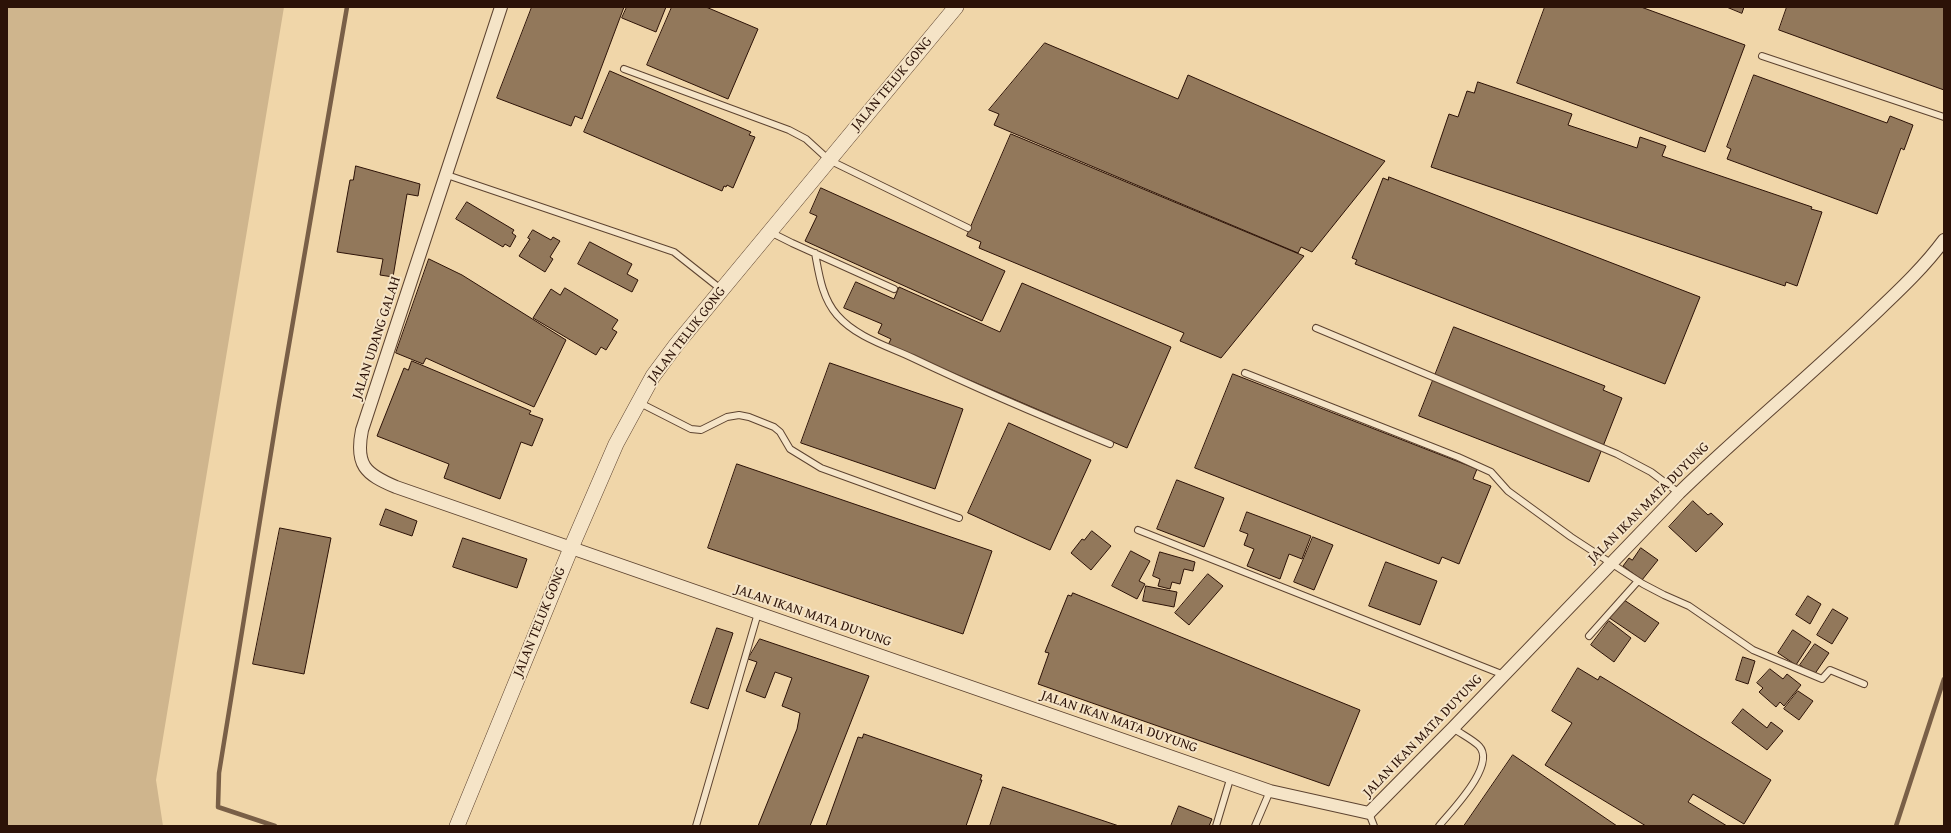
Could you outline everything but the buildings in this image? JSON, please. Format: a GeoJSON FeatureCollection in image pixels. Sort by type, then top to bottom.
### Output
{"type":"FeatureCollection","features":[{"type":"Feature","properties":{"kind":"street","name":"JALAN UDANG GALAH"},"geometry":{"type":"LineString","coordinates":[[501,7],[362,430],[360,457],[362,464],[372,476],[396,488],[570,548]]}},
{"type":"Feature","properties":{"kind":"street","name":"JALAN TELUK GONG"},"geometry":{"type":"LineString","coordinates":[[457,826],[570,548],[616,444],[653,376],[676,345],[956,7]]}},
{"type":"Feature","properties":{"kind":"street","name":"JALAN IKAN MATA DUYUNG"},"geometry":{"type":"LineString","coordinates":[[570,548],[1231,776],[1270,791],[1369,813],[1454,728],[1611,562],[1679,493],[1718,455],[1836,350],[1916,272],[1944,240]]}},
{"type":"Feature","properties":{"kind":"lane"},"geometry":{"type":"LineString","coordinates":[[1762,56],[1944,117]]}},
{"type":"Feature","properties":{"kind":"lane"},"geometry":{"type":"LineString","coordinates":[[624,69],[789,130],[806,139],[829,160],[968,228]]}},
{"type":"Feature","properties":{"kind":"lane"},"geometry":{"type":"LineString","coordinates":[[447,175],[674,252],[722,290]]}},
{"type":"Feature","properties":{"kind":"lane"},"geometry":{"type":"LineString","coordinates":[[770,232],[894,289]]}},
{"type":"Feature","properties":{"kind":"lane"},"geometry":{"type":"LineString","coordinates":[[816,253],[819,276],[828,302],[836,314],[855,331],[979,389],[1110,444]]}},
{"type":"Feature","properties":{"kind":"lane"},"geometry":{"type":"LineString","coordinates":[[1316,328],[1617,454],[1651,472],[1679,493]]}},
{"type":"Feature","properties":{"kind":"lane"},"geometry":{"type":"LineString","coordinates":[[1245,373],[1458,457],[1491,472],[1508,491],[1571,537],[1638,581],[1664,596],[1689,606],[1753,650],[1822,678],[1830,670],[1864,684]]}},
{"type":"Feature","properties":{"kind":"lane"},"geometry":{"type":"LineString","coordinates":[[638,402],[691,429],[696,430],[711,426],[727,417],[739,415],[749,417],[774,427],[780,432],[790,449],[821,468],[960,518]]}},
{"type":"Feature","properties":{"kind":"lane"},"geometry":{"type":"LineString","coordinates":[[1138,530],[1504,675]]}},
{"type":"Feature","properties":{"kind":"lane"},"geometry":{"type":"LineString","coordinates":[[1589,636],[1638,581]]}},
{"type":"Feature","properties":{"kind":"lane"},"geometry":{"type":"LineString","coordinates":[[696,826],[758,613]]}},
{"type":"Feature","properties":{"kind":"lane"},"geometry":{"type":"LineString","coordinates":[[1439,826],[1479,775],[1483,764],[1483,754],[1479,746],[1454,728]]}},
{"type":"Feature","properties":{"kind":"lane"},"geometry":{"type":"LineString","coordinates":[[1216,826],[1231,776]]}},
{"type":"Feature","properties":{"kind":"lane"},"geometry":{"type":"LineString","coordinates":[[1255,826],[1270,791]]}},
{"type":"Feature","properties":{"kind":"lane"},"geometry":{"type":"LineString","coordinates":[[1369,813],[1374,826]]}},
{"type":"Feature","properties":{"kind":"shaded area"},"geometry":{"type":"Polygon","coordinates":[[[7,7],[284,7],[156,780],[163,826],[7,826],[7,7]]]}},
{"type":"Feature","properties":{"kind":"waterway"},"geometry":{"type":"LineString","coordinates":[[275,826],[218,807],[219,773],[279,403],[347,7]]}},
{"type":"Feature","properties":{"kind":"waterway"},"geometry":{"type":"LineString","coordinates":[[1896,826],[1944,679]]}}]}
